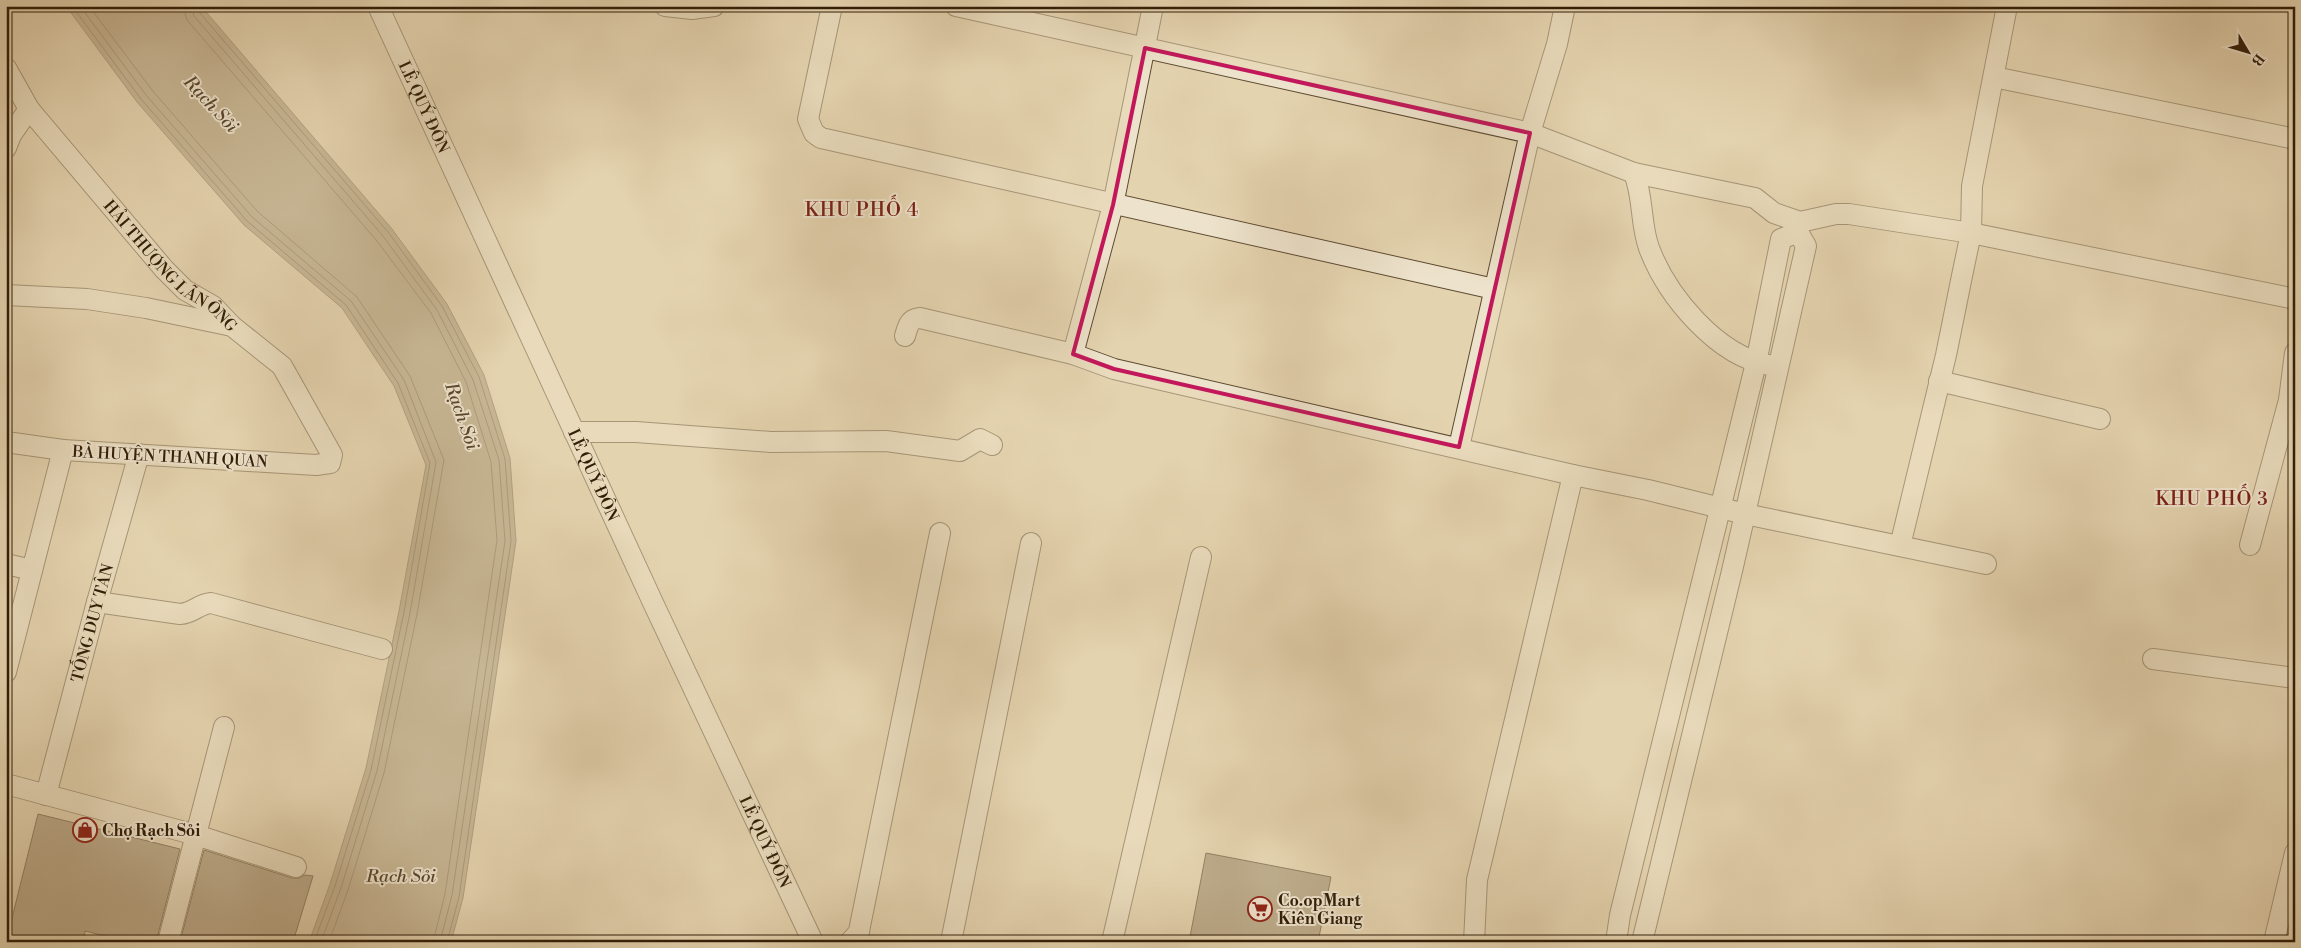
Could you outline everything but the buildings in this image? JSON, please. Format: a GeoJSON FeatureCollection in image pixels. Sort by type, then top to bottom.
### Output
{"type":"FeatureCollection","features":[{"type":"Feature","properties":{"kind":"street","name":"LÊ QUÝ ĐÔN"},"geometry":{"type":"LineString","coordinates":[[378,6],[574,432],[813,942]]}},
{"type":"Feature","properties":{"kind":"street"},"geometry":{"type":"LineString","coordinates":[[665,6],[692,9],[714,6]]}},
{"type":"Feature","properties":{"kind":"street"},"geometry":{"type":"LineString","coordinates":[[832,6],[808,120],[814,133],[820,138],[1494,290]]}},
{"type":"Feature","properties":{"kind":"street"},"geometry":{"type":"LineString","coordinates":[[956,6],[1530,133],[1634,173],[1755,198],[1774,213],[1799,227],[1806,246],[1777,366],[1745,514],[1642,942]]}},
{"type":"Feature","properties":{"kind":"street"},"geometry":{"type":"LineString","coordinates":[[1073,354],[1113,205],[1153,6]]}},
{"type":"Feature","properties":{"kind":"street"},"geometry":{"type":"LineString","coordinates":[[1459,447],[1530,133],[1557,44],[1565,6]]}},
{"type":"Feature","properties":{"kind":"street"},"geometry":{"type":"LineString","coordinates":[[1900,546],[1939,381],[1971,233],[1972,186],[2007,6]]}},
{"type":"Feature","properties":{"kind":"street","name":"HẢI THƯỢNG LÃN ÔNG"},"geometry":{"type":"LineString","coordinates":[[7,70],[29,108],[164,269],[186,290],[213,306],[232,326],[282,366],[321,431],[332,455],[332,460]]}},
{"type":"Feature","properties":{"kind":"street"},"geometry":{"type":"LineString","coordinates":[[1994,77],[2295,139]]}},
{"type":"Feature","properties":{"kind":"street"},"geometry":{"type":"LineString","coordinates":[[6,148],[11,135],[29,108]]}},
{"type":"Feature","properties":{"kind":"street"},"geometry":{"type":"LineString","coordinates":[[1634,173],[1641,192],[1644,229],[1650,249],[1680,301],[1700,327],[1714,338],[1756,363],[1777,366]]}},
{"type":"Feature","properties":{"kind":"street"},"geometry":{"type":"LineString","coordinates":[[1616,942],[1620,915],[1756,363],[1781,239],[1799,227],[1836,214],[1849,214],[1971,233],[2295,299]]}},
{"type":"Feature","properties":{"kind":"street"},"geometry":{"type":"LineString","coordinates":[[6,295],[87,299],[146,308],[232,326]]}},
{"type":"Feature","properties":{"kind":"street"},"geometry":{"type":"LineString","coordinates":[[905,336],[909,323],[914,318],[920,318],[1073,354],[1114,369],[1459,447],[1573,476],[1648,490],[1745,514],[1986,564]]}},
{"type":"Feature","properties":{"kind":"street"},"geometry":{"type":"LineString","coordinates":[[2250,545],[2289,400],[2295,353]]}},
{"type":"Feature","properties":{"kind":"street"},"geometry":{"type":"LineString","coordinates":[[1939,381],[2100,419]]}},
{"type":"Feature","properties":{"kind":"street"},"geometry":{"type":"LineString","coordinates":[[574,432],[636,432],[771,442],[811,440],[845,443],[886,441],[960,451],[980,439],[992,445]]}},
{"type":"Feature","properties":{"kind":"street","name":"BÀ HUYỆN THANH QUAN"},"geometry":{"type":"LineString","coordinates":[[6,442],[63,450],[316,465],[327,464],[332,460]]}},
{"type":"Feature","properties":{"kind":"street"},"geometry":{"type":"LineString","coordinates":[[6,672],[63,450]]}},
{"type":"Feature","properties":{"kind":"street","name":"TỐNG DUY TÂN"},"geometry":{"type":"LineString","coordinates":[[46,795],[97,602],[140,454]]}},
{"type":"Feature","properties":{"kind":"street"},"geometry":{"type":"LineString","coordinates":[[1474,942],[1477,880],[1573,476]]}},
{"type":"Feature","properties":{"kind":"street"},"geometry":{"type":"LineString","coordinates":[[850,942],[859,932],[940,533]]}},
{"type":"Feature","properties":{"kind":"street"},"geometry":{"type":"LineString","coordinates":[[951,942],[1031,543]]}},
{"type":"Feature","properties":{"kind":"street"},"geometry":{"type":"LineString","coordinates":[[1112,942],[1201,557]]}},
{"type":"Feature","properties":{"kind":"street"},"geometry":{"type":"LineString","coordinates":[[6,564],[32,570]]}},
{"type":"Feature","properties":{"kind":"street"},"geometry":{"type":"LineString","coordinates":[[97,602],[180,614],[190,614],[202,605],[211,603],[382,649]]}},
{"type":"Feature","properties":{"kind":"street"},"geometry":{"type":"LineString","coordinates":[[2153,659],[2295,678]]}},
{"type":"Feature","properties":{"kind":"street"},"geometry":{"type":"LineString","coordinates":[[168,942],[224,727]]}},
{"type":"Feature","properties":{"kind":"street"},"geometry":{"type":"LineString","coordinates":[[6,784],[196,835],[296,867]]}},
{"type":"Feature","properties":{"kind":"street"},"geometry":{"type":"LineString","coordinates":[[2274,942],[2295,853]]}},
{"type":"Feature","properties":{"kind":"highlighted area"},"geometry":{"type":"Polygon","coordinates":[[[1145,48],[1530,133],[1459,447],[1114,369],[1073,354],[1113,205],[1145,48]]]}},
{"type":"Feature","properties":{"kind":"water","name":"Rạch Sỏi"},"geometry":{"type":"Polygon","coordinates":[[[66,6],[201,6],[392,229],[447,304],[484,375],[510,458],[516,541],[463,898],[451,942],[309,942],[330,884],[366,768],[399,611],[426,465],[394,386],[342,308],[244,225],[137,102],[66,6]]]}},
{"type":"Feature","properties":{"kind":"place","name":"Chợ Rạch Sỏi"},"geometry":{"type":"Point","coordinates":[85,830]}},
{"type":"Feature","properties":{"kind":"place","name":"Co.opMart Kiên Giang"},"geometry":{"type":"Point","coordinates":[1260,909]}},
{"type":"Feature","properties":{"kind":"district","name":"KHU PHỐ 4"},"geometry":{"type":"Point","coordinates":[862,209]}},
{"type":"Feature","properties":{"kind":"district","name":"KHU PHỐ 3"},"geometry":{"type":"Point","coordinates":[2212,498]}}]}
